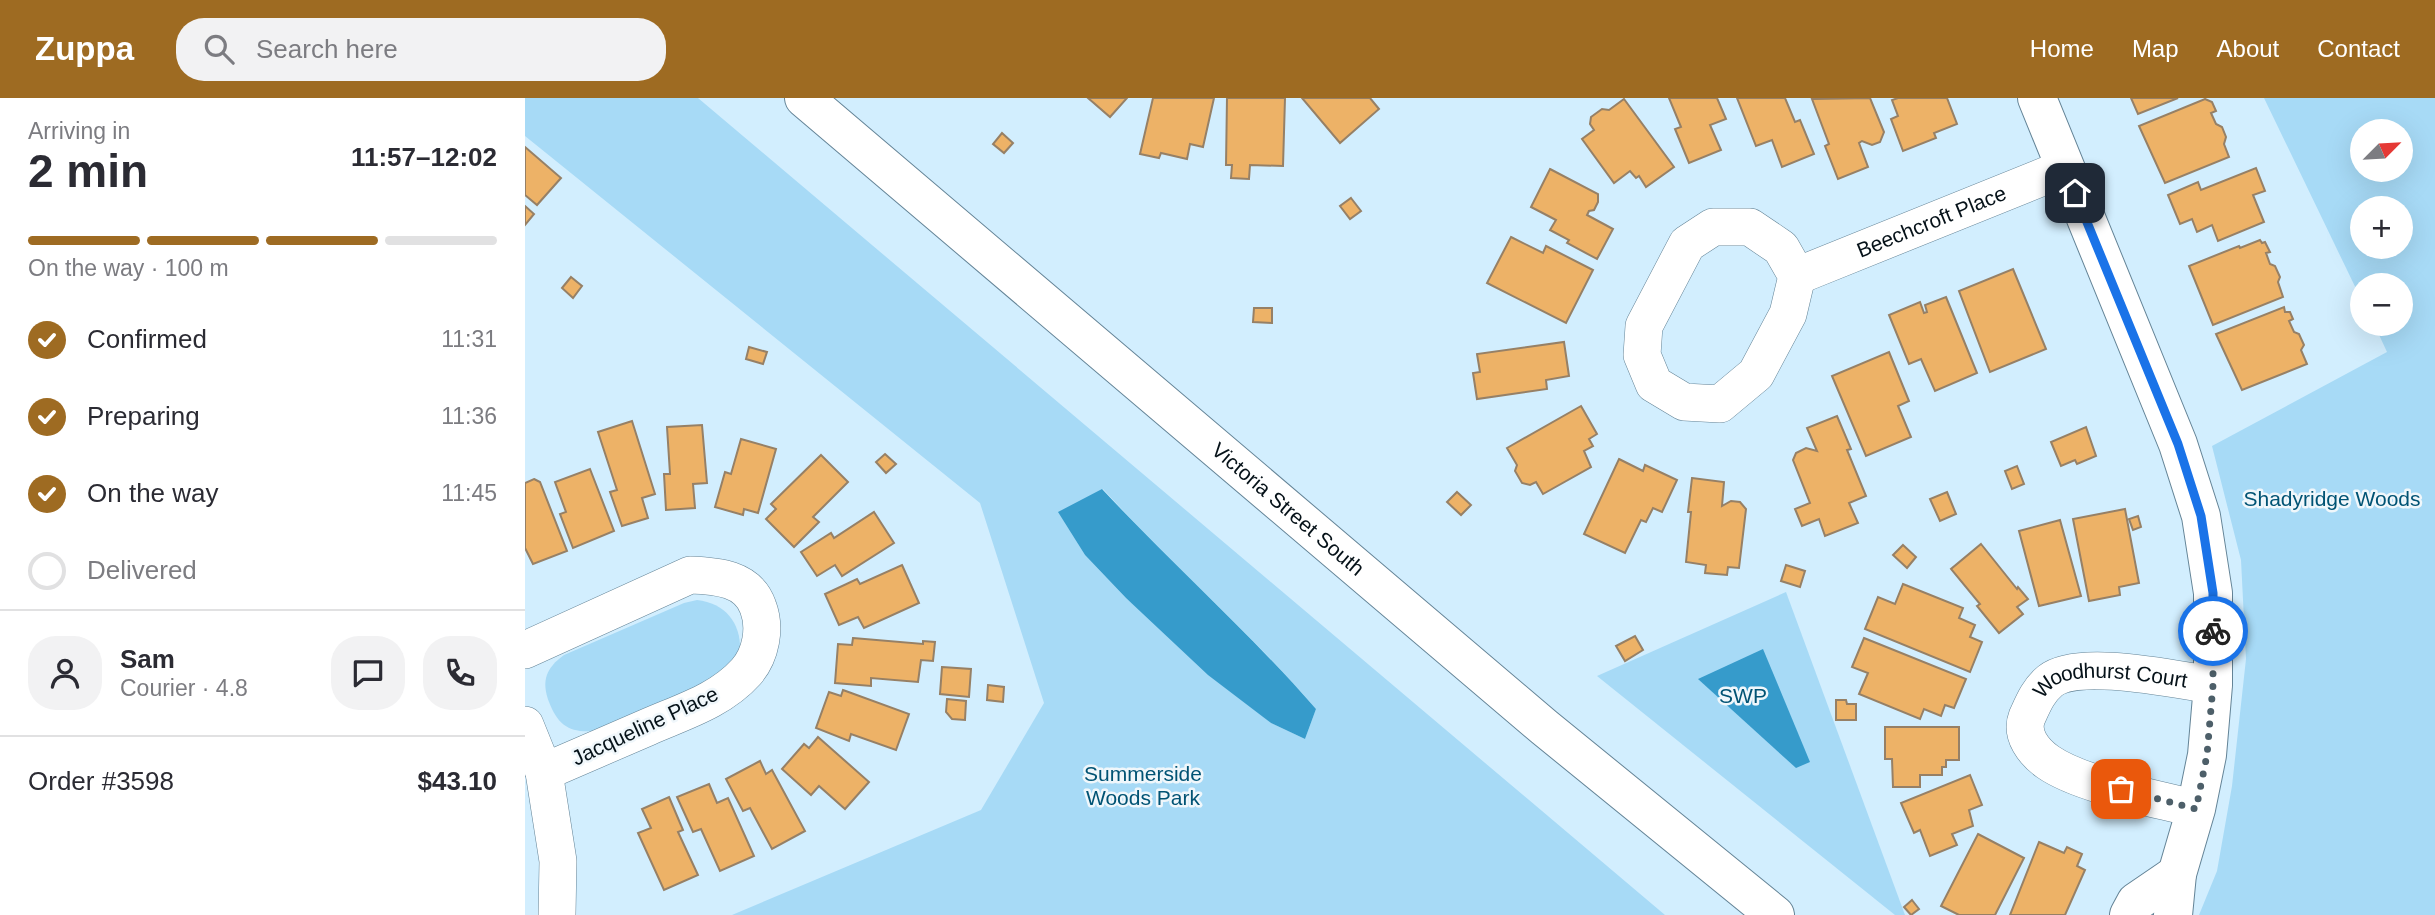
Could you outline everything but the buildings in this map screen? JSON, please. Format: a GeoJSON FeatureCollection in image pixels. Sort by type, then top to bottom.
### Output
{"type":"FeatureCollection","features":[{"type":"Feature","properties":{"kind":"main road","name":"Victoria Street South"},"geometry":{"type":"LineString","coordinates":[[804,98],[1544,727],[1775,915]]}},
{"type":"Feature","properties":{"kind":"main road"},"geometry":{"type":"LineString","coordinates":[[2037,98],[2178,444],[2201,516],[2213,593],[2213,685],[2207,755],[2196,809],[2177,874],[2173,915]]}},
{"type":"Feature","properties":{"kind":"main road"},"geometry":{"type":"LineString","coordinates":[[2129,915],[2136,902],[2177,874]]}},
{"type":"Feature","properties":{"kind":"street","name":"Beechcroft Place"},"geometry":{"type":"LineString","coordinates":[[1797,276],[2065,168]]}},
{"type":"Feature","properties":{"kind":"street"},"geometry":{"type":"LineString","coordinates":[[1750,227],[1781,248],[1797,276],[1788,314],[1756,374],[1720,404],[1684,402],[1654,384],[1642,355],[1644,326],[1687,244],[1713,228],[1750,227]]}},
{"type":"Feature","properties":{"kind":"street","name":"Jacqueline Place"},"geometry":{"type":"LineString","coordinates":[[525,650],[691,575],[719,576],[738,583],[754,597],[762,618],[761,643],[747,671],[715,698],[544,772]]}},
{"type":"Feature","properties":{"kind":"street","name":"Woodhurst Court"},"geometry":{"type":"LineString","coordinates":[[2196,809],[2074,776],[2048,762],[2031,747],[2025,724],[2035,698],[2051,680],[2075,671],[2111,671],[2213,685]]}},
{"type":"Feature","properties":{"kind":"street"},"geometry":{"type":"LineString","coordinates":[[525,725],[544,772],[558,861],[557,915]]}},
{"type":"Feature","properties":{"kind":"green space","name":"Summerside Woods Park"},"geometry":{"type":"Polygon","coordinates":[[[525,98],[698,98],[1665,915],[732,915],[981,810],[1044,703],[980,503],[525,136],[525,98]],[[1103,489],[1059,513],[1085,555],[1126,598],[1271,723],[1305,739],[1316,709],[1264,652],[1103,489]]]}},
{"type":"Feature","properties":{"kind":"green space","name":"Shadyridge Woods"},"geometry":{"type":"Polygon","coordinates":[[[2264,98],[2435,98],[2435,915],[2199,915],[2217,871],[2232,786],[2246,659],[2241,560],[2212,446],[2387,352],[2380,336],[2413,336],[2413,273],[2350,273],[2350,276],[2264,98]]]}},
{"type":"Feature","properties":{"kind":"green space","name":"SWP"},"geometry":{"type":"Polygon","coordinates":[[[1786,592],[1905,915],[1895,915],[1597,676],[1786,592]]]}},
{"type":"Feature","properties":{"kind":"green space"},"geometry":{"type":"Polygon","coordinates":[[[697,600],[716,605],[723,610],[738,631],[740,650],[722,676],[594,731],[571,729],[556,717],[545,681],[549,670],[564,655],[684,603],[697,600]]]}},
{"type":"Feature","properties":{"kind":"shaded area"},"geometry":{"type":"Polygon","coordinates":[[[1102,489],[1316,709],[1305,739],[1271,723],[1208,675],[1126,598],[1085,555],[1058,512],[1102,489]]]}},
{"type":"Feature","properties":{"kind":"shaded area"},"geometry":{"type":"Polygon","coordinates":[[[1763,649],[1810,762],[1796,768],[1698,679],[1763,649]]]}},
{"type":"Feature","properties":{"kind":"way so far"},"geometry":{"type":"LineString","coordinates":[[2121,789],[2196,809],[2207,755],[2213,685],[2213,631]]}},
{"type":"Feature","properties":{"kind":"route"},"geometry":{"type":"LineString","coordinates":[[2075,193],[2178,444],[2201,516],[2213,593],[2213,631]]}}]}
